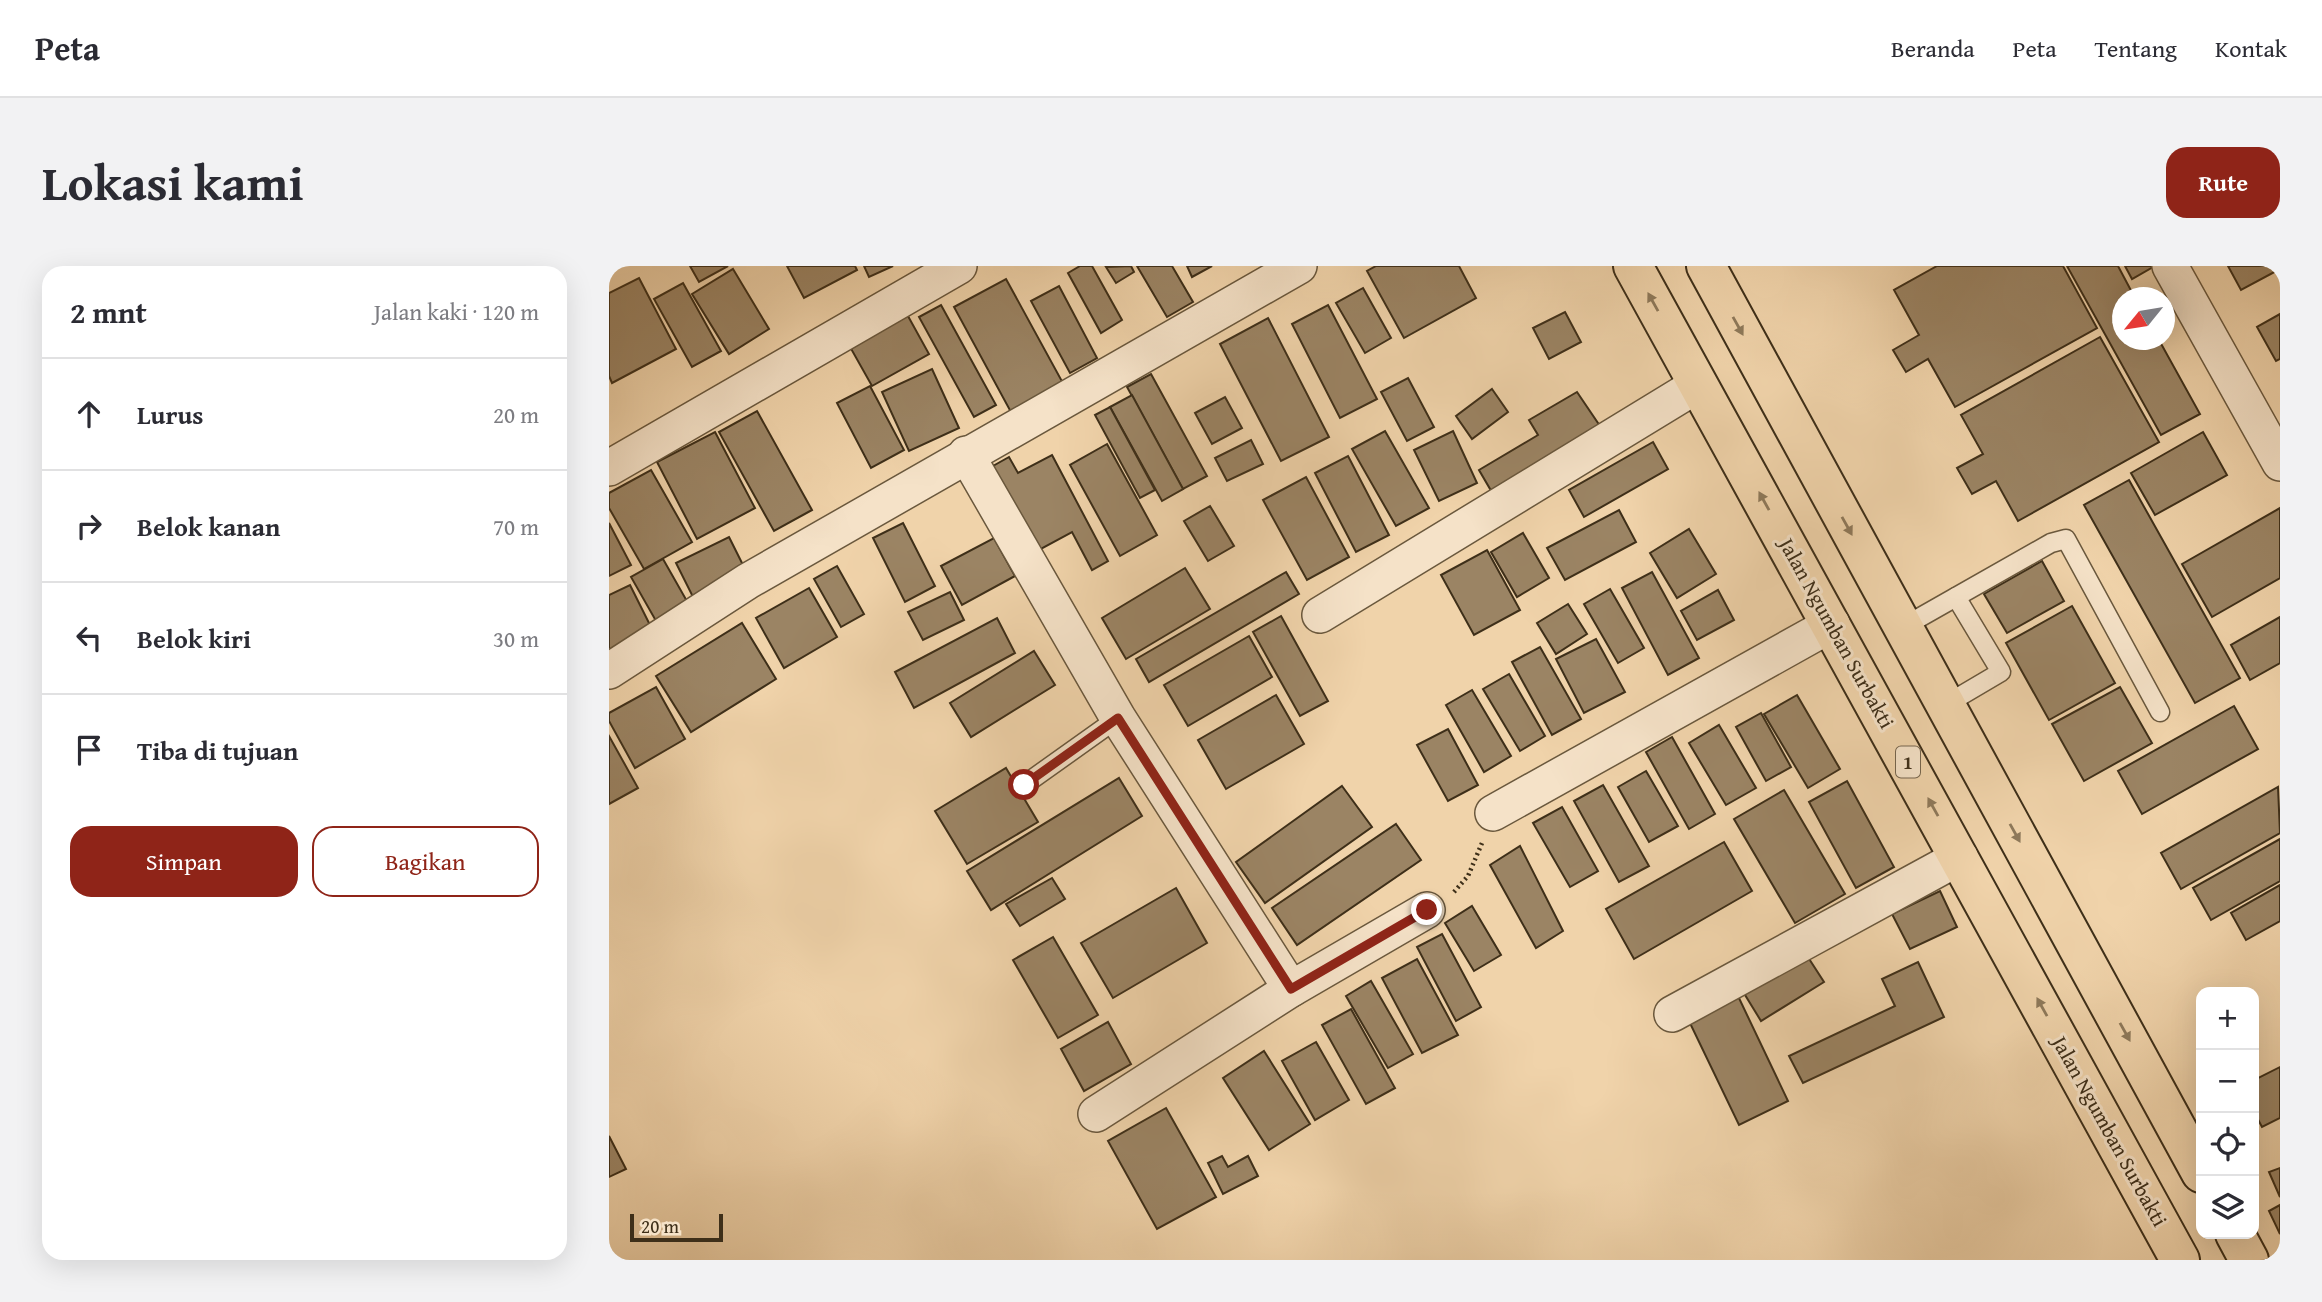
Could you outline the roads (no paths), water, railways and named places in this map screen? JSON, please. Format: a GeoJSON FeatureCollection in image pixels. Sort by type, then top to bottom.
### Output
{"type":"FeatureCollection","features":[{"type":"Feature","properties":{"kind":"highway","name":"Jalan Ngumban Surbakti"},"geometry":{"type":"LineString","coordinates":[[1633,266],[2181,1260]]}},
{"type":"Feature","properties":{"kind":"highway"},"geometry":{"type":"LineString","coordinates":[[1706,266],[2196,1164]]}},
{"type":"Feature","properties":{"kind":"highway"},"geometry":{"type":"LineString","coordinates":[[2238,1239],[2249,1260]]}},
{"type":"Feature","properties":{"kind":"street"},"geometry":{"type":"LineString","coordinates":[[609,468],[959,266]]}},
{"type":"Feature","properties":{"kind":"street"},"geometry":{"type":"LineString","coordinates":[[609,671],[748,581],[1299,266]]}},
{"type":"Feature","properties":{"kind":"street"},"geometry":{"type":"LineString","coordinates":[[2170,266],[2280,463]]}},
{"type":"Feature","properties":{"kind":"street"},"geometry":{"type":"LineString","coordinates":[[1320,615],[1699,384]]}},
{"type":"Feature","properties":{"kind":"street"},"geometry":{"type":"LineString","coordinates":[[966,454],[1118,718],[1291,989]]}},
{"type":"Feature","properties":{"kind":"street"},"geometry":{"type":"LineString","coordinates":[[1493,813],[1832,624]]}},
{"type":"Feature","properties":{"kind":"street"},"geometry":{"type":"LineString","coordinates":[[1672,1014],[1960,857]]}},
{"type":"Feature","properties":{"kind":"street"},"geometry":{"type":"LineString","coordinates":[[1095,1114],[1291,989],[1427,910]]}},
{"type":"Feature","properties":{"kind":"lane"},"geometry":{"type":"LineString","coordinates":[[1903,627],[2051,542],[2066,539],[2160,712]]}},
{"type":"Feature","properties":{"kind":"lane"},"geometry":{"type":"LineString","coordinates":[[1945,705],[2001,672],[1956,597]]}},
{"type":"Feature","properties":{"kind":"lane"},"geometry":{"type":"LineString","coordinates":[[1024,785],[1118,718]]}}]}
